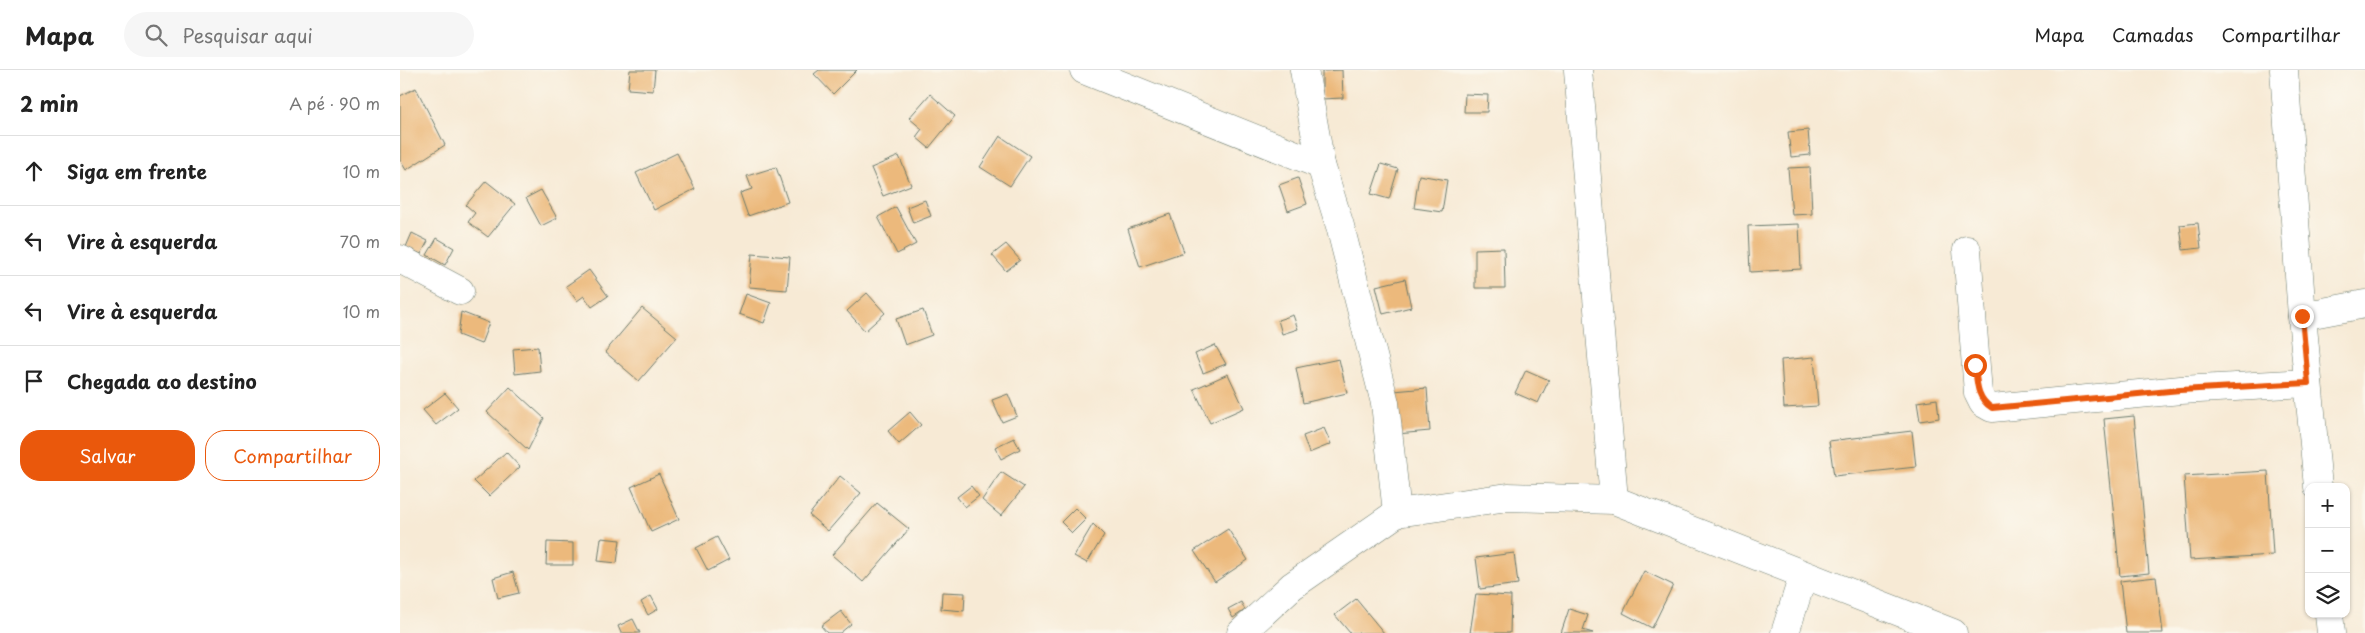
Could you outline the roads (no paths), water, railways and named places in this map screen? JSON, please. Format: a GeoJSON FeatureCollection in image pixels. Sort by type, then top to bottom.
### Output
{"type":"FeatureCollection","features":[{"type":"Feature","properties":{"kind":"street"},"geometry":{"type":"LineString","coordinates":[[1084,70],[1321,164]]}},
{"type":"Feature","properties":{"kind":"street"},"geometry":{"type":"LineString","coordinates":[[1304,70],[1321,164],[1340,226],[1385,403],[1397,513]]}},
{"type":"Feature","properties":{"kind":"street"},"geometry":{"type":"LineString","coordinates":[[1578,70],[1614,500]]}},
{"type":"Feature","properties":{"kind":"street"},"geometry":{"type":"LineString","coordinates":[[2284,70],[2302,316],[2318,483]]}},
{"type":"Feature","properties":{"kind":"street"},"geometry":{"type":"LineString","coordinates":[[1967,250],[1978,393],[1983,403],[1992,408],[2180,390],[2308,383]]}},
{"type":"Feature","properties":{"kind":"street"},"geometry":{"type":"LineString","coordinates":[[400,259],[460,291]]}},
{"type":"Feature","properties":{"kind":"street"},"geometry":{"type":"LineString","coordinates":[[2302,316],[2365,304]]}},
{"type":"Feature","properties":{"kind":"street"},"geometry":{"type":"LineString","coordinates":[[1241,633],[1292,586],[1397,513],[1508,497],[1614,500],[1803,576],[1953,633]]}},
{"type":"Feature","properties":{"kind":"street"},"geometry":{"type":"LineString","coordinates":[[1785,633],[1803,576]]}},
{"type":"Feature","properties":{"kind":"street"},"geometry":{"type":"LineString","coordinates":[[2329,618],[2331,633]]}}]}
